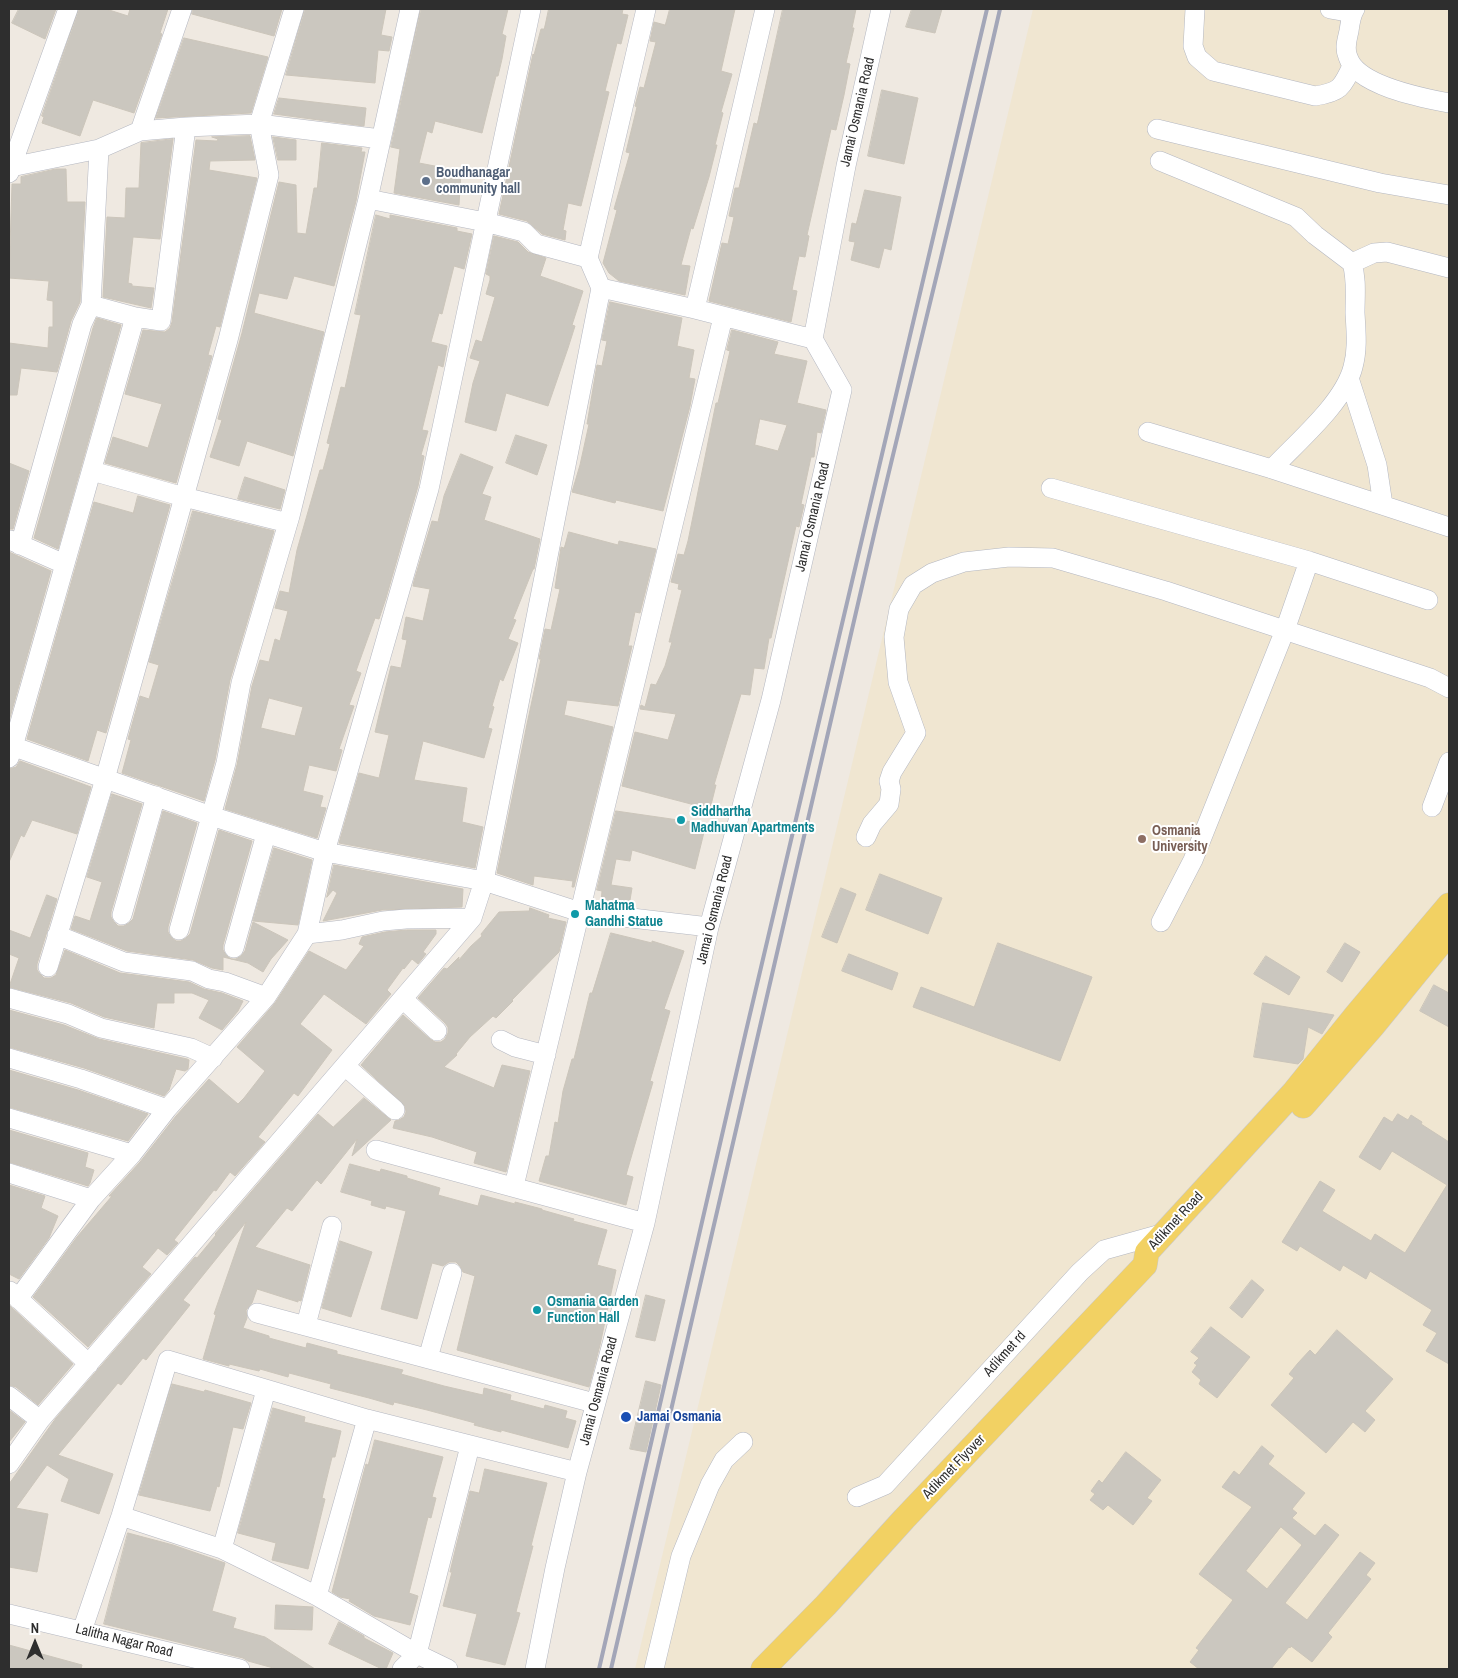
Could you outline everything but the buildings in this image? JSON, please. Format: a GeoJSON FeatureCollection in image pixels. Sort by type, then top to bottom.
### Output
{"type":"FeatureCollection","features":[{"type":"Feature","properties":{"kind":"main road","name":"Adikmet Road"},"geometry":{"type":"LineString","coordinates":[[1140,1270],[1147,1252],[1293,1093],[1449,904]]}},
{"type":"Feature","properties":{"kind":"main road","name":"Adikmet Road"},"geometry":{"type":"LineString","coordinates":[[1140,1270],[1158,1264],[1176,1245],[1373,1026],[1449,932]]}},
{"type":"Feature","properties":{"kind":"main road","name":"Adikmet Flyover"},"geometry":{"type":"LineString","coordinates":[[762,1669],[826,1605],[904,1519],[1140,1270]]}},
{"type":"Feature","properties":{"kind":"street"},"geometry":{"type":"LineString","coordinates":[[10,170],[68,9]]}},
{"type":"Feature","properties":{"kind":"street"},"geometry":{"type":"LineString","coordinates":[[140,131],[182,9]]}},
{"type":"Feature","properties":{"kind":"street"},"geometry":{"type":"LineString","coordinates":[[48,967],[105,779],[228,340],[269,175],[259,124],[294,9]]}},
{"type":"Feature","properties":{"kind":"street"},"geometry":{"type":"LineString","coordinates":[[179,930],[226,763],[241,683],[288,523],[368,199],[410,9]]}},
{"type":"Feature","properties":{"kind":"street"},"geometry":{"type":"LineString","coordinates":[[89,1364],[14,1295],[91,1199],[132,1154],[167,1109],[266,997],[307,934],[325,852],[430,489],[531,9]]}},
{"type":"Feature","properties":{"kind":"street"},"geometry":{"type":"LineString","coordinates":[[9,1464],[40,1420],[472,918],[484,882],[601,288],[588,258],[646,9]]}},
{"type":"Feature","properties":{"kind":"street"},"geometry":{"type":"LineString","coordinates":[[695,309],[765,9]]}},
{"type":"Feature","properties":{"kind":"street","name":"Jamai Osmania Road"},"geometry":{"type":"LineString","coordinates":[[535,1669],[577,1472],[594,1403],[645,1223],[708,927],[772,700],[842,390],[813,339],[846,166],[881,9]]}},
{"type":"Feature","properties":{"kind":"street"},"geometry":{"type":"LineString","coordinates":[[1195,9],[1193,46],[1197,57],[1212,71],[1315,96],[1330,94],[1339,90],[1344,84],[1352,66]]}},
{"type":"Feature","properties":{"kind":"street"},"geometry":{"type":"LineString","coordinates":[[1330,9],[1354,11],[1346,47],[1352,66],[1368,78],[1384,85],[1423,98],[1449,103]]}},
{"type":"Feature","properties":{"kind":"street"},"geometry":{"type":"LineString","coordinates":[[10,170],[99,149],[140,131],[259,124],[380,139]]}},
{"type":"Feature","properties":{"kind":"street"},"geometry":{"type":"LineString","coordinates":[[91,305],[134,317],[161,321],[186,128]]}},
{"type":"Feature","properties":{"kind":"street"},"geometry":{"type":"LineString","coordinates":[[1157,129],[1380,183],[1449,195]]}},
{"type":"Feature","properties":{"kind":"street"},"geometry":{"type":"LineString","coordinates":[[64,564],[14,542],[82,324],[91,305],[99,149]]}},
{"type":"Feature","properties":{"kind":"street"},"geometry":{"type":"LineString","coordinates":[[1160,160],[1296,217],[1352,263],[1356,275],[1356,341],[1353,366],[1346,387],[1326,412],[1272,469]]}},
{"type":"Feature","properties":{"kind":"street"},"geometry":{"type":"LineString","coordinates":[[368,199],[485,222],[524,232],[536,244],[588,258]]}},
{"type":"Feature","properties":{"kind":"street"},"geometry":{"type":"LineString","coordinates":[[1352,263],[1374,253],[1387,252],[1449,268]]}},
{"type":"Feature","properties":{"kind":"street"},"geometry":{"type":"LineString","coordinates":[[601,288],[695,309],[813,339]]}},
{"type":"Feature","properties":{"kind":"street"},"geometry":{"type":"LineString","coordinates":[[134,317],[92,470],[10,750],[105,779],[211,816],[325,852],[484,882],[580,912],[708,927]]}},
{"type":"Feature","properties":{"kind":"street"},"geometry":{"type":"LineString","coordinates":[[514,1186],[723,317]]}},
{"type":"Feature","properties":{"kind":"street"},"geometry":{"type":"LineString","coordinates":[[1349,378],[1377,466],[1383,505]]}},
{"type":"Feature","properties":{"kind":"street"},"geometry":{"type":"LineString","coordinates":[[1148,432],[1272,469],[1449,527]]}},
{"type":"Feature","properties":{"kind":"street"},"geometry":{"type":"LineString","coordinates":[[92,470],[184,498],[288,523]]}},
{"type":"Feature","properties":{"kind":"street"},"geometry":{"type":"LineString","coordinates":[[1051,488],[1309,561],[1428,600]]}},
{"type":"Feature","properties":{"kind":"street"},"geometry":{"type":"LineString","coordinates":[[866,837],[872,824],[888,804],[891,789],[889,780],[892,772],[916,733],[898,682],[894,637],[899,609],[913,585],[932,572],[964,562],[1009,557],[1053,558],[1166,591],[1285,630],[1430,678],[1449,688]]}},
{"type":"Feature","properties":{"kind":"street"},"geometry":{"type":"LineString","coordinates":[[1161,922],[1193,860],[1285,630],[1309,561]]}},
{"type":"Feature","properties":{"kind":"street"},"geometry":{"type":"LineString","coordinates":[[1432,807],[1449,762]]}},
{"type":"Feature","properties":{"kind":"street"},"geometry":{"type":"LineString","coordinates":[[122,915],[156,796]]}},
{"type":"Feature","properties":{"kind":"street"},"geometry":{"type":"LineString","coordinates":[[234,948],[266,834]]}},
{"type":"Feature","properties":{"kind":"street"},"geometry":{"type":"LineString","coordinates":[[307,934],[342,930],[383,921],[472,918]]}},
{"type":"Feature","properties":{"kind":"street"},"geometry":{"type":"LineString","coordinates":[[57,935],[124,962],[192,971],[208,979],[225,982],[266,997]]}},
{"type":"Feature","properties":{"kind":"street"},"geometry":{"type":"LineString","coordinates":[[9,998],[68,1014],[102,1028],[190,1048],[213,1058]]}},
{"type":"Feature","properties":{"kind":"street"},"geometry":{"type":"LineString","coordinates":[[403,999],[437,1031]]}},
{"type":"Feature","properties":{"kind":"street"},"geometry":{"type":"LineString","coordinates":[[501,1040],[515,1047],[546,1055]]}},
{"type":"Feature","properties":{"kind":"street"},"geometry":{"type":"LineString","coordinates":[[9,1058],[73,1077],[167,1109]]}},
{"type":"Feature","properties":{"kind":"street"},"geometry":{"type":"LineString","coordinates":[[345,1066],[395,1110]]}},
{"type":"Feature","properties":{"kind":"street"},"geometry":{"type":"LineString","coordinates":[[9,1118],[132,1154]]}},
{"type":"Feature","properties":{"kind":"street"},"geometry":{"type":"LineString","coordinates":[[376,1150],[645,1223]]}},
{"type":"Feature","properties":{"kind":"street"},"geometry":{"type":"LineString","coordinates":[[9,1173],[91,1199]]}},
{"type":"Feature","properties":{"kind":"street"},"geometry":{"type":"LineString","coordinates":[[306,1325],[332,1226]]}},
{"type":"Feature","properties":{"kind":"street","name":"Adikmet rd"},"geometry":{"type":"LineString","coordinates":[[857,1497],[885,1485],[1073,1280],[1104,1250],[1165,1234]]}},
{"type":"Feature","properties":{"kind":"street"},"geometry":{"type":"LineString","coordinates":[[428,1358],[452,1273]]}},
{"type":"Feature","properties":{"kind":"street"},"geometry":{"type":"LineString","coordinates":[[257,1313],[594,1403]]}},
{"type":"Feature","properties":{"kind":"street"},"geometry":{"type":"LineString","coordinates":[[82,1631],[121,1516],[168,1360],[367,1419],[577,1472]]}},
{"type":"Feature","properties":{"kind":"street"},"geometry":{"type":"LineString","coordinates":[[222,1549],[266,1390]]}},
{"type":"Feature","properties":{"kind":"street"},"geometry":{"type":"LineString","coordinates":[[9,1396],[40,1420]]}},
{"type":"Feature","properties":{"kind":"street"},"geometry":{"type":"LineString","coordinates":[[317,1596],[367,1419]]}},
{"type":"Feature","properties":{"kind":"street"},"geometry":{"type":"LineString","coordinates":[[654,1669],[684,1548],[710,1485],[724,1460],[743,1442]]}},
{"type":"Feature","properties":{"kind":"street"},"geometry":{"type":"LineString","coordinates":[[402,1669],[417,1654],[470,1446]]}},
{"type":"Feature","properties":{"kind":"street"},"geometry":{"type":"LineString","coordinates":[[121,1516],[222,1549],[317,1596],[417,1654],[448,1669]]}},
{"type":"Feature","properties":{"kind":"street","name":"Lalitha Nagar Road"},"geometry":{"type":"LineString","coordinates":[[9,1614],[240,1669]]}},
{"type":"Feature","properties":{"kind":"shaded area","name":"Osmania University"},"geometry":{"type":"Polygon","coordinates":[[[1033,9],[1449,9],[1449,1669],[635,1669],[1033,9]]]}},
{"type":"Feature","properties":{"kind":"railway"},"geometry":{"type":"LineString","coordinates":[[599,1669],[746,1031],[987,9]]}},
{"type":"Feature","properties":{"kind":"railway"},"geometry":{"type":"LineString","coordinates":[[611,1669],[876,526],[1000,9]]}},
{"type":"Feature","properties":{"kind":"place","name":"Boudhanagar community hall"},"geometry":{"type":"Point","coordinates":[426,181]}},
{"type":"Feature","properties":{"kind":"place","name":"Siddhartha Madhuvan Apartments"},"geometry":{"type":"Point","coordinates":[681,820]}},
{"type":"Feature","properties":{"kind":"place","name":"Osmania University"},"geometry":{"type":"Point","coordinates":[1142,839]}},
{"type":"Feature","properties":{"kind":"place","name":"Mahatma Gandhi Statue"},"geometry":{"type":"Point","coordinates":[575,914]}},
{"type":"Feature","properties":{"kind":"place","name":"Osmania Garden Function Hall"},"geometry":{"type":"Point","coordinates":[537,1310]}},
{"type":"Feature","properties":{"kind":"place","name":"Jamai Osmania"},"geometry":{"type":"Point","coordinates":[626,1417]}}]}
